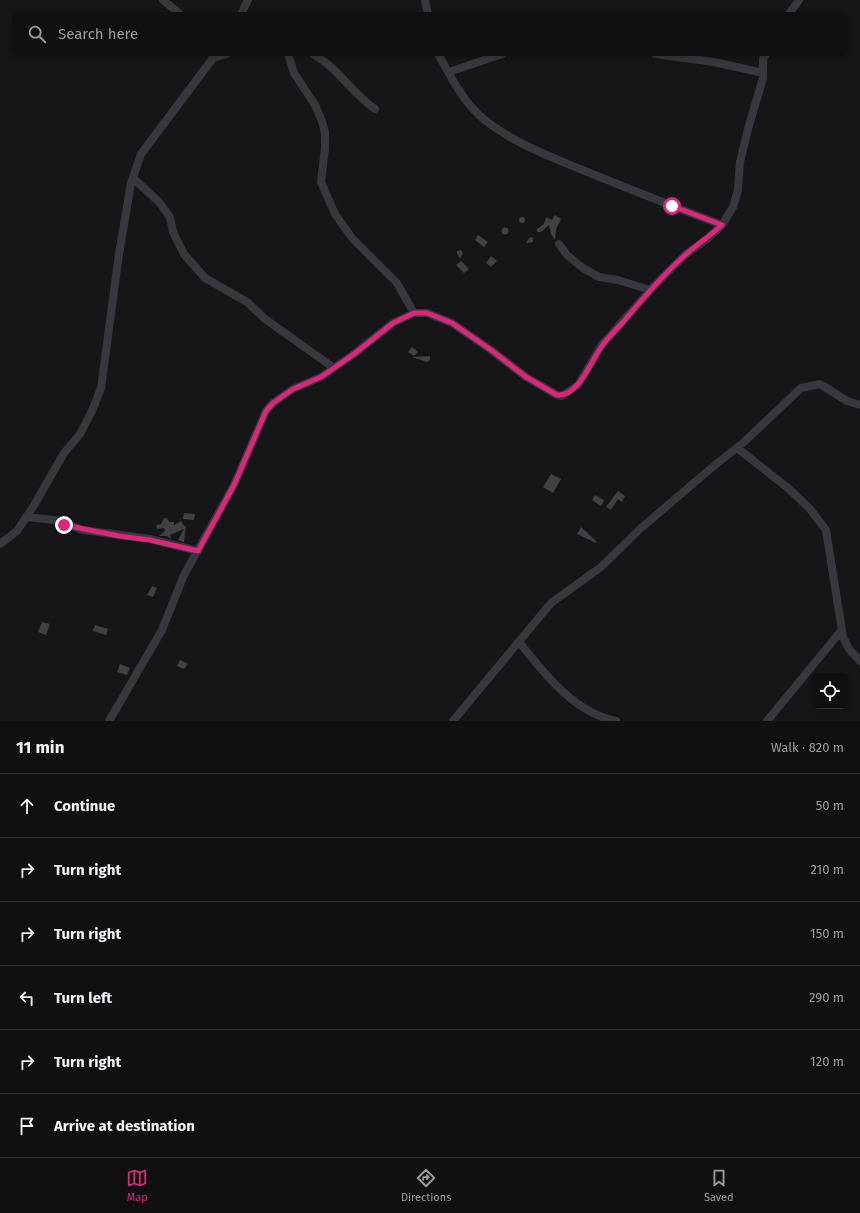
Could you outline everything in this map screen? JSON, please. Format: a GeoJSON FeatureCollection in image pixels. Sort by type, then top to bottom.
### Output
{"type":"FeatureCollection","features":[{"type":"Feature","properties":{"kind":"street"},"geometry":{"type":"LineString","coordinates":[[163,0],[178,12]]}},
{"type":"Feature","properties":{"kind":"street"},"geometry":{"type":"LineString","coordinates":[[242,12],[248,0]]}},
{"type":"Feature","properties":{"kind":"street"},"geometry":{"type":"LineString","coordinates":[[425,0],[428,12]]}},
{"type":"Feature","properties":{"kind":"street"},"geometry":{"type":"LineString","coordinates":[[790,12],[799,0]]}},
{"type":"Feature","properties":{"kind":"street"},"geometry":{"type":"LineString","coordinates":[[0,544],[17,531],[26,518],[64,453],[80,434],[92,411],[101,388],[119,254],[133,178],[141,154],[158,129],[214,56]]}},
{"type":"Feature","properties":{"kind":"street"},"geometry":{"type":"LineString","coordinates":[[289,56],[294,73],[315,105],[322,121],[325,133],[325,148],[321,182],[335,214],[352,238],[397,283],[414,313]]}},
{"type":"Feature","properties":{"kind":"street"},"geometry":{"type":"LineString","coordinates":[[317,56],[335,71],[360,99],[375,109]]}},
{"type":"Feature","properties":{"kind":"street"},"geometry":{"type":"LineString","coordinates":[[439,56],[460,93],[479,114],[510,137],[610,181],[722,225]]}},
{"type":"Feature","properties":{"kind":"street"},"geometry":{"type":"LineString","coordinates":[[449,72],[496,56]]}},
{"type":"Feature","properties":{"kind":"street"},"geometry":{"type":"LineString","coordinates":[[670,56],[714,62],[763,73]]}},
{"type":"Feature","properties":{"kind":"street"},"geometry":{"type":"LineString","coordinates":[[109,721],[162,630],[184,575],[234,485],[266,411],[273,403],[293,389],[321,377],[393,323],[414,313],[427,313],[452,323],[526,377],[557,395],[562,396],[578,385],[592,365],[601,346],[650,290],[685,255],[707,239],[722,225],[733,207],[738,190],[740,162],[763,73],[763,59],[765,56]]}},
{"type":"Feature","properties":{"kind":"street"},"geometry":{"type":"LineString","coordinates":[[133,178],[163,207],[170,217],[174,232],[184,254],[205,278],[247,302],[266,318],[334,368]]}},
{"type":"Feature","properties":{"kind":"street"},"geometry":{"type":"LineString","coordinates":[[559,244],[567,255],[599,277],[618,280],[650,290]]}},
{"type":"Feature","properties":{"kind":"street"},"geometry":{"type":"LineString","coordinates":[[453,721],[551,603],[601,568],[640,530],[709,470],[737,448],[801,388],[820,384],[847,402],[860,405]]}},
{"type":"Feature","properties":{"kind":"street"},"geometry":{"type":"LineString","coordinates":[[737,448],[788,488],[810,509],[826,530],[841,630],[849,649],[860,661]]}},
{"type":"Feature","properties":{"kind":"street"},"geometry":{"type":"LineString","coordinates":[[26,518],[54,520],[83,530],[150,540],[198,551]]}},
{"type":"Feature","properties":{"kind":"street"},"geometry":{"type":"LineString","coordinates":[[767,721],[841,630]]}},
{"type":"Feature","properties":{"kind":"street"},"geometry":{"type":"LineString","coordinates":[[519,642],[553,681],[580,706],[610,720]]}},
{"type":"Feature","properties":{"kind":"building"},"geometry":{"type":"Polygon","coordinates":[[[555,215],[561,219],[556,229],[555,240],[551,234],[549,225],[541,232],[537,232],[537,229],[544,224],[546,217],[552,220],[555,215]]]}},
{"type":"Feature","properties":{"kind":"building"},"geometry":{"type":"Polygon","coordinates":[[[522,217],[525,220],[522,223],[519,220],[522,217]]]}},
{"type":"Feature","properties":{"kind":"building"},"geometry":{"type":"Polygon","coordinates":[[[505,228],[508,231],[505,234],[502,231],[505,228]]]}},
{"type":"Feature","properties":{"kind":"building"},"geometry":{"type":"Polygon","coordinates":[[[478,235],[488,242],[484,247],[475,240],[478,235]]]}},
{"type":"Feature","properties":{"kind":"building"},"geometry":{"type":"Polygon","coordinates":[[[530,237],[533,238],[533,242],[526,243],[530,237]]]}},
{"type":"Feature","properties":{"kind":"building"},"geometry":{"type":"Polygon","coordinates":[[[461,250],[463,253],[460,259],[457,251],[461,250]]]}},
{"type":"Feature","properties":{"kind":"building"},"geometry":{"type":"Polygon","coordinates":[[[491,256],[497,261],[491,267],[486,263],[491,256]]]}},
{"type":"Feature","properties":{"kind":"building"},"geometry":{"type":"Polygon","coordinates":[[[461,261],[469,269],[464,273],[456,265],[461,261]]]}},
{"type":"Feature","properties":{"kind":"building"},"geometry":{"type":"Polygon","coordinates":[[[412,347],[418,352],[414,356],[408,352],[412,347]]]}},
{"type":"Feature","properties":{"kind":"building"},"geometry":{"type":"Polygon","coordinates":[[[430,356],[430,360],[427,362],[412,357],[430,356]]]}},
{"type":"Feature","properties":{"kind":"building"},"geometry":{"type":"Polygon","coordinates":[[[551,474],[561,479],[553,493],[543,487],[551,474]]]}},
{"type":"Feature","properties":{"kind":"building"},"geometry":{"type":"Polygon","coordinates":[[[618,491],[625,496],[622,502],[618,499],[611,510],[606,507],[618,491]]]}},
{"type":"Feature","properties":{"kind":"building"},"geometry":{"type":"Polygon","coordinates":[[[595,495],[604,500],[601,506],[592,500],[595,495]]]}},
{"type":"Feature","properties":{"kind":"building"},"geometry":{"type":"Polygon","coordinates":[[[184,513],[195,514],[194,520],[183,519],[184,513]]]}},
{"type":"Feature","properties":{"kind":"building"},"geometry":{"type":"Polygon","coordinates":[[[164,518],[167,518],[169,522],[174,522],[174,525],[181,521],[185,527],[186,525],[184,542],[178,540],[184,529],[170,535],[171,539],[167,536],[159,536],[165,531],[164,528],[157,529],[156,525],[161,524],[164,518]]]}},
{"type":"Feature","properties":{"kind":"building"},"geometry":{"type":"Polygon","coordinates":[[[581,527],[597,542],[596,543],[577,534],[581,527]]]}},
{"type":"Feature","properties":{"kind":"building"},"geometry":{"type":"Polygon","coordinates":[[[152,586],[157,588],[153,597],[147,595],[152,586]]]}},
{"type":"Feature","properties":{"kind":"building"},"geometry":{"type":"Polygon","coordinates":[[[42,622],[50,624],[46,635],[38,632],[42,622]]]}},
{"type":"Feature","properties":{"kind":"building"},"geometry":{"type":"Polygon","coordinates":[[[95,625],[108,629],[106,635],[93,631],[95,625]]]}},
{"type":"Feature","properties":{"kind":"building"},"geometry":{"type":"Polygon","coordinates":[[[180,660],[188,664],[184,669],[177,666],[180,660]]]}},
{"type":"Feature","properties":{"kind":"building"},"geometry":{"type":"Polygon","coordinates":[[[120,664],[130,668],[127,675],[117,672],[120,664]]]}},
{"type":"Feature","properties":{"kind":"route"},"geometry":{"type":"LineString","coordinates":[[64,525],[83,530],[150,540],[198,551],[234,485],[266,411],[273,403],[293,389],[321,377],[354,354],[393,323],[404,316],[414,313],[427,313],[452,323],[526,377],[546,390],[562,396],[578,385],[592,365],[601,346],[654,286],[685,255],[707,239],[722,225],[672,206]]}}]}
